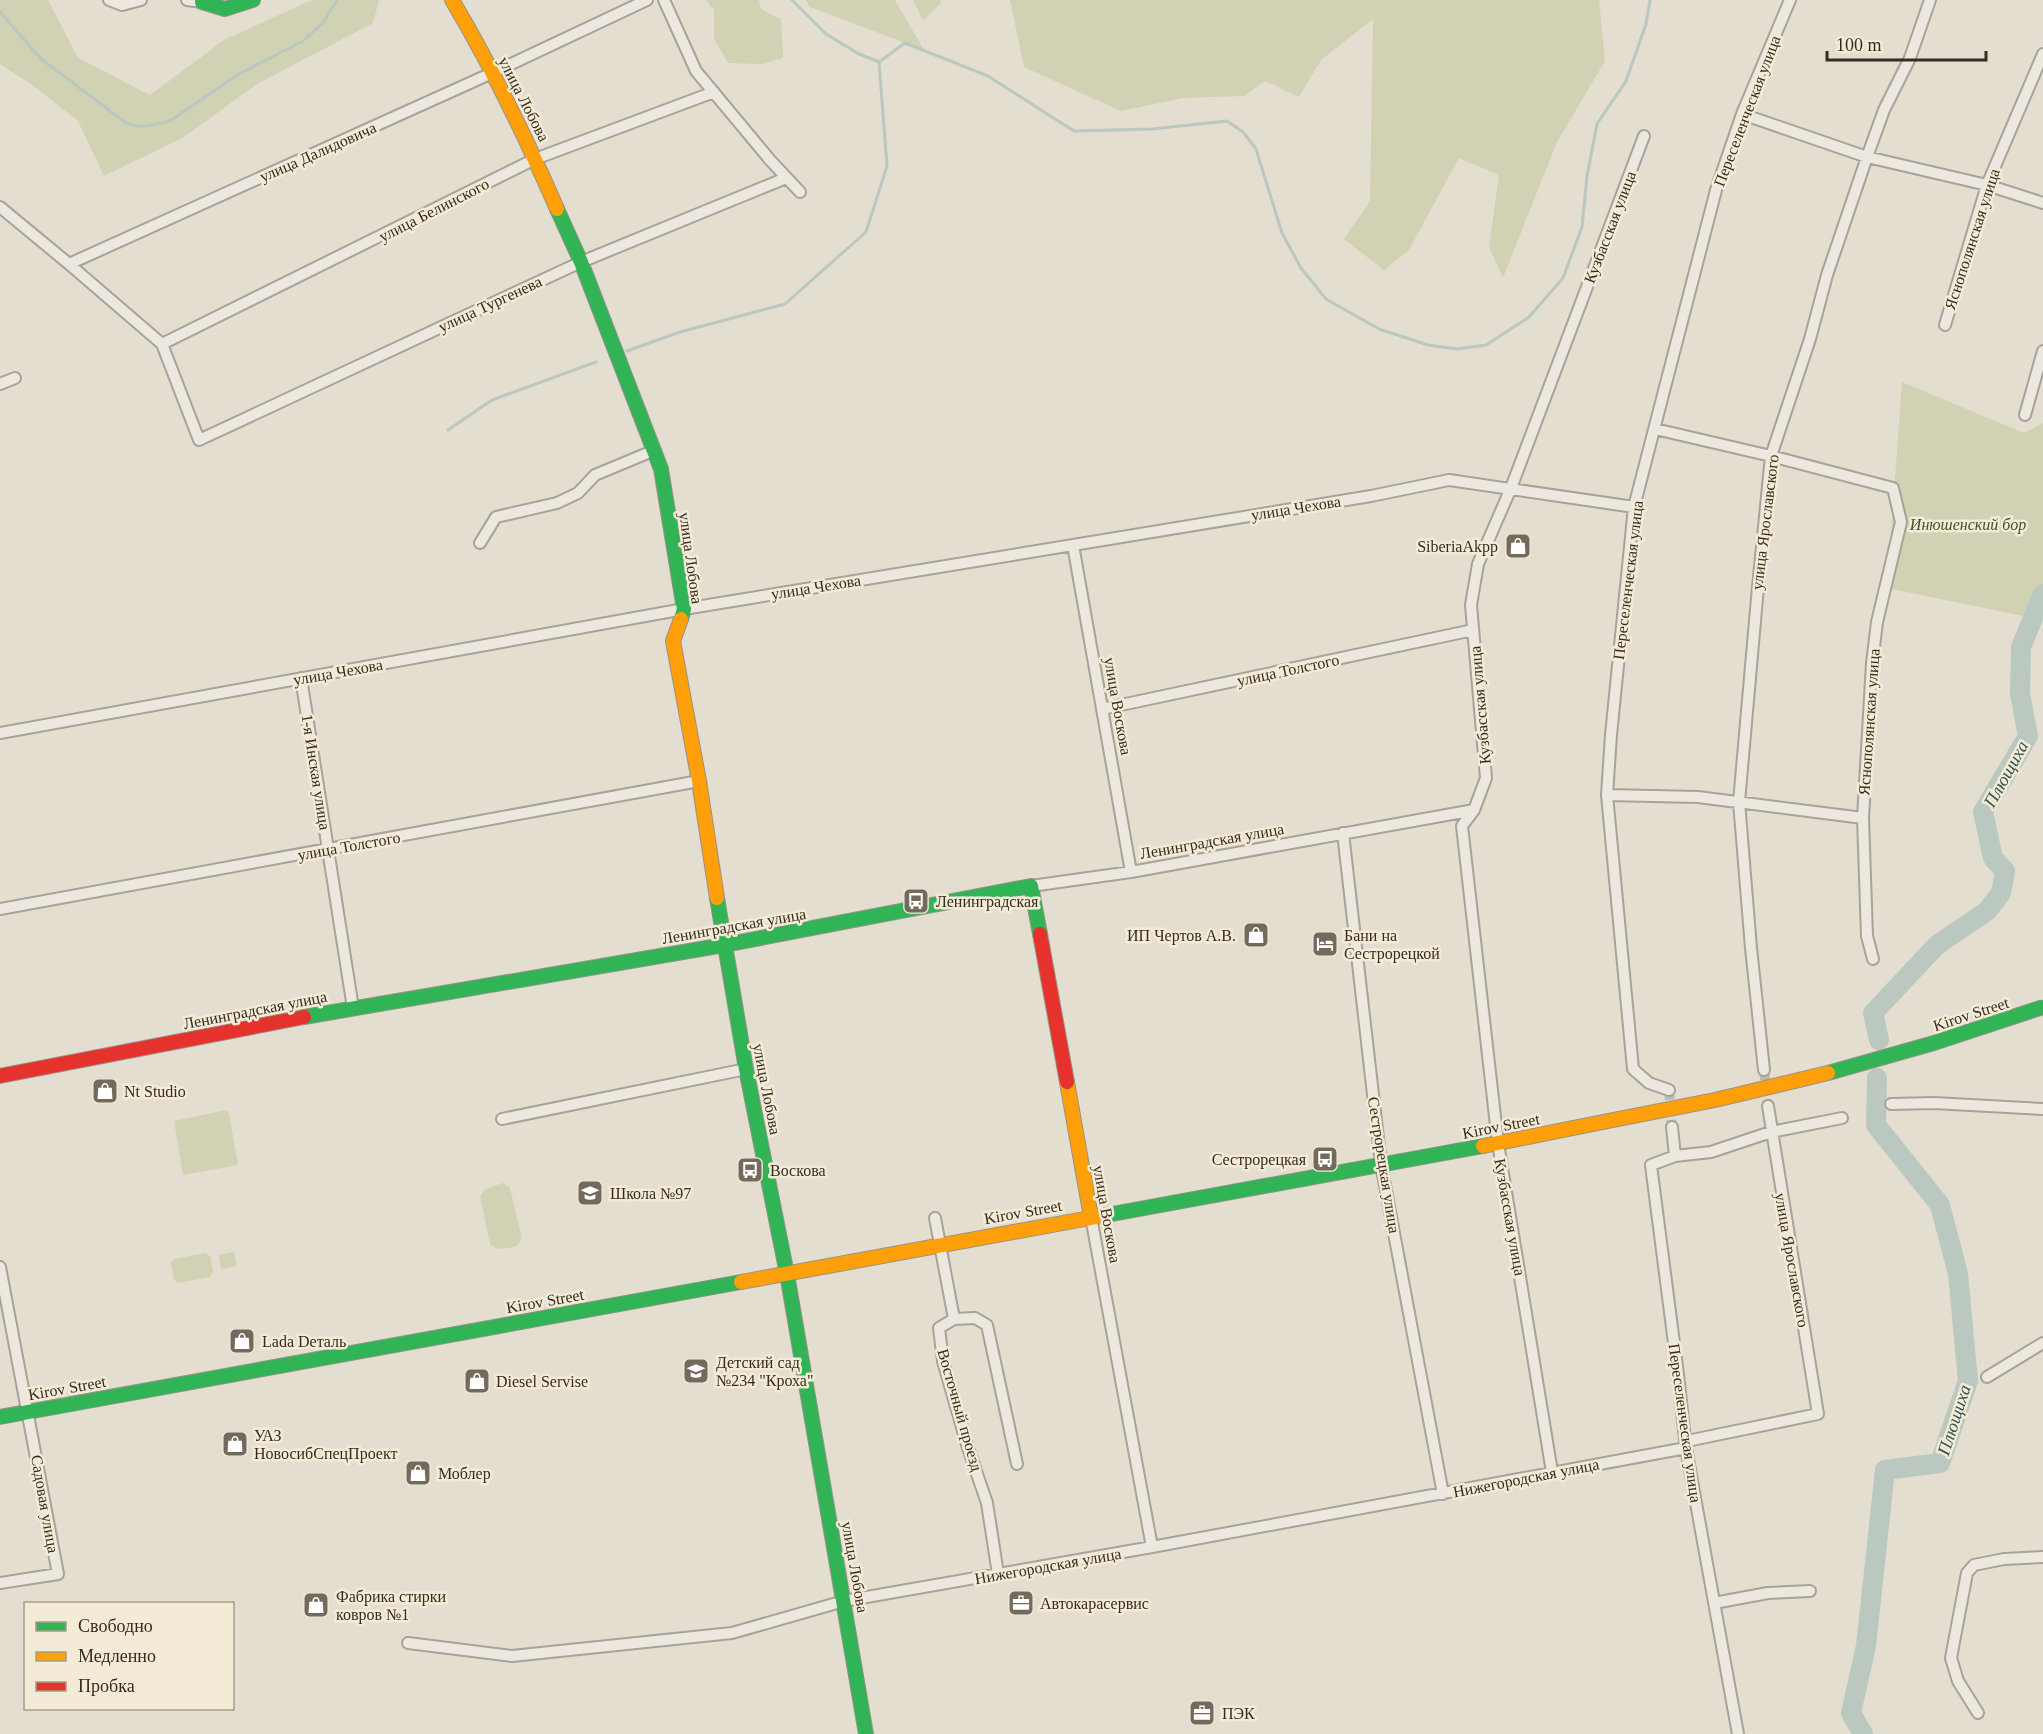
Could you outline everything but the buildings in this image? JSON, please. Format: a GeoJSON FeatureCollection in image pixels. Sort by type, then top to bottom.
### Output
{"type":"FeatureCollection","features":[{"type":"Feature","properties":{"kind":"street"},"geometry":{"type":"LineString","coordinates":[[109,0],[122,5],[141,0]]}},
{"type":"Feature","properties":{"kind":"street"},"geometry":{"type":"LineString","coordinates":[[187,0],[202,1],[225,9],[253,0]]}},
{"type":"Feature","properties":{"kind":"street","name":"улица Лобова"},"geometry":{"type":"LineString","coordinates":[[452,0],[473,35],[535,159],[581,262],[661,469],[684,609],[673,640],[699,781],[724,945],[787,1274],[866,1734]]}},
{"type":"Feature","properties":{"kind":"street","name":"улица Далидовича"},"geometry":{"type":"LineString","coordinates":[[69,264],[492,73],[647,0]]}},
{"type":"Feature","properties":{"kind":"street"},"geometry":{"type":"LineString","coordinates":[[664,0],[696,71],[800,192]]}},
{"type":"Feature","properties":{"kind":"street","name":"Переселенческая улица"},"geometry":{"type":"LineString","coordinates":[[1669,1090],[1649,1083],[1633,1068],[1607,795],[1634,507],[1716,190],[1742,114],[1790,0]]}},
{"type":"Feature","properties":{"kind":"street","name":"улица Ярославского"},"geometry":{"type":"LineString","coordinates":[[1764,1070],[1739,802],[1771,456],[1810,339],[1827,275],[1867,157],[1884,110],[1910,58],[1930,0]]}},
{"type":"Feature","properties":{"kind":"street","name":"Яснополянская улица"},"geometry":{"type":"LineString","coordinates":[[1945,325],[1987,185],[2043,54]]}},
{"type":"Feature","properties":{"kind":"street","name":"улица Белинского"},"geometry":{"type":"LineString","coordinates":[[162,344],[535,159],[714,92]]}},
{"type":"Feature","properties":{"kind":"street"},"geometry":{"type":"LineString","coordinates":[[1742,114],[1867,157],[1987,185],[2043,203]]}},
{"type":"Feature","properties":{"kind":"street","name":"Кузбасская улица"},"geometry":{"type":"LineString","coordinates":[[1552,1472],[1498,1143],[1462,826],[1474,810],[1486,778],[1471,605],[1478,564],[1511,488],[1644,136]]}},
{"type":"Feature","properties":{"kind":"street","name":"улица Тургенева"},"geometry":{"type":"LineString","coordinates":[[162,344],[199,440],[581,262],[786,177]]}},
{"type":"Feature","properties":{"kind":"street"},"geometry":{"type":"LineString","coordinates":[[0,207],[162,344]]}},
{"type":"Feature","properties":{"kind":"street"},"geometry":{"type":"LineString","coordinates":[[2025,415],[2043,351]]}},
{"type":"Feature","properties":{"kind":"street"},"geometry":{"type":"LineString","coordinates":[[0,384],[15,378]]}},
{"type":"Feature","properties":{"kind":"street"},"geometry":{"type":"LineString","coordinates":[[1655,429],[1771,456]]}},
{"type":"Feature","properties":{"kind":"street"},"geometry":{"type":"LineString","coordinates":[[480,543],[496,517],[558,503],[578,494],[595,475],[655,450]]}},
{"type":"Feature","properties":{"kind":"street","name":"Яснополянская улица"},"geometry":{"type":"LineString","coordinates":[[1771,456],[1893,488],[1901,522],[1877,622],[1872,663],[1863,818],[1867,936],[1873,959]]}},
{"type":"Feature","properties":{"kind":"street","name":"улица Чехова"},"geometry":{"type":"LineString","coordinates":[[0,733],[684,609],[1371,496],[1449,480],[1634,507]]}},
{"type":"Feature","properties":{"kind":"street","name":"улица Воскова"},"geometry":{"type":"LineString","coordinates":[[1073,545],[1131,872]]}},
{"type":"Feature","properties":{"kind":"street","name":"улица Толстого"},"geometry":{"type":"LineString","coordinates":[[1102,709],[1473,630]]}},
{"type":"Feature","properties":{"kind":"street","name":"1-я Инская улица"},"geometry":{"type":"LineString","coordinates":[[301,678],[353,1008]]}},
{"type":"Feature","properties":{"kind":"street","name":"улица Толстого"},"geometry":{"type":"LineString","coordinates":[[0,909],[699,781]]}},
{"type":"Feature","properties":{"kind":"street"},"geometry":{"type":"LineString","coordinates":[[1607,795],[1698,797],[1863,818]]}},
{"type":"Feature","properties":{"kind":"street","name":"Ленинградская улица"},"geometry":{"type":"LineString","coordinates":[[0,1076],[353,1008],[724,945],[1031,886],[1131,872],[1474,810]]}},
{"type":"Feature","properties":{"kind":"street","name":"Сестрорецкая улица"},"geometry":{"type":"LineString","coordinates":[[1343,833],[1382,1164],[1443,1494]]}},
{"type":"Feature","properties":{"kind":"street","name":"улица Воскова"},"geometry":{"type":"LineString","coordinates":[[1031,886],[1152,1548]]}},
{"type":"Feature","properties":{"kind":"street","name":"Kirov Street"},"geometry":{"type":"LineString","coordinates":[[0,1417],[1693,1106],[1904,1053],[2043,1007]]}},
{"type":"Feature","properties":{"kind":"street"},"geometry":{"type":"LineString","coordinates":[[502,1119],[746,1069]]}},
{"type":"Feature","properties":{"kind":"street"},"geometry":{"type":"LineString","coordinates":[[1891,1104],[1934,1103],[2043,1109]]}},
{"type":"Feature","properties":{"kind":"street","name":"улица Ярославского"},"geometry":{"type":"LineString","coordinates":[[1768,1106],[1818,1414]]}},
{"type":"Feature","properties":{"kind":"street"},"geometry":{"type":"LineString","coordinates":[[1672,1127],[1676,1156],[1711,1152],[1771,1132],[1842,1118]]}},
{"type":"Feature","properties":{"kind":"street","name":"Переселенческая улица"},"geometry":{"type":"LineString","coordinates":[[1676,1156],[1650,1165],[1686,1444],[1738,1734]]}},
{"type":"Feature","properties":{"kind":"street"},"geometry":{"type":"LineString","coordinates":[[934,1218],[954,1319],[975,1318],[987,1325],[1017,1464]]}},
{"type":"Feature","properties":{"kind":"street"},"geometry":{"type":"LineString","coordinates":[[0,1267],[28,1412]]}},
{"type":"Feature","properties":{"kind":"street","name":"Восточный проезд"},"geometry":{"type":"LineString","coordinates":[[954,1319],[939,1328],[943,1361],[968,1448],[987,1503],[998,1574]]}},
{"type":"Feature","properties":{"kind":"street"},"geometry":{"type":"LineString","coordinates":[[1987,1377],[2043,1343]]}},
{"type":"Feature","properties":{"kind":"street","name":"Садовая улица"},"geometry":{"type":"LineString","coordinates":[[0,1583],[58,1574],[28,1412]]}},
{"type":"Feature","properties":{"kind":"street","name":"Нижегородская улица"},"geometry":{"type":"LineString","coordinates":[[408,1643],[512,1656],[732,1633],[844,1601],[1152,1548],[1443,1494],[1818,1414]]}},
{"type":"Feature","properties":{"kind":"street"},"geometry":{"type":"LineString","coordinates":[[1978,1713],[1958,1681],[1951,1658],[1967,1573],[1974,1565],[2004,1559],[2043,1557]]}},
{"type":"Feature","properties":{"kind":"street"},"geometry":{"type":"LineString","coordinates":[[1714,1603],[1768,1593],[1810,1591]]}},
{"type":"Feature","properties":{"kind":"green space"},"geometry":{"type":"Polygon","coordinates":[[[0,0],[48,0],[78,58],[150,95],[224,40],[312,0],[379,0],[373,23],[257,84],[184,137],[104,176],[78,121],[31,84],[0,64],[0,0]]]}},
{"type":"Feature","properties":{"kind":"green space"},"geometry":{"type":"Polygon","coordinates":[[[706,0],[759,0],[761,9],[781,19],[783,58],[761,64],[728,63],[714,39],[714,10],[706,0]]]}},
{"type":"Feature","properties":{"kind":"green space"},"geometry":{"type":"Polygon","coordinates":[[[806,0],[895,0],[924,50],[810,7],[806,0]]]}},
{"type":"Feature","properties":{"kind":"green space"},"geometry":{"type":"Polygon","coordinates":[[[913,0],[940,0],[941,3],[923,21],[913,0]]]}},
{"type":"Feature","properties":{"kind":"green space"},"geometry":{"type":"Polygon","coordinates":[[[1010,0],[1599,0],[1605,61],[1557,142],[1503,278],[1489,247],[1499,175],[1459,158],[1409,250],[1384,270],[1344,239],[1370,201],[1373,19],[1321,60],[1299,97],[1265,81],[1244,96],[1183,98],[1121,111],[1024,67],[1010,0]]]}},
{"type":"Feature","properties":{"kind":"green space","name":"Инюшенский бор"},"geometry":{"type":"Polygon","coordinates":[[[1902,382],[2024,433],[2043,423],[2043,620],[1887,588],[1902,382]]]}},
{"type":"Feature","properties":{"kind":"green space"},"geometry":{"type":"Polygon","coordinates":[[[226,1110],[229,1113],[238,1165],[183,1175],[174,1121],[226,1110]]]}},
{"type":"Feature","properties":{"kind":"green space"},"geometry":{"type":"Polygon","coordinates":[[[503,1183],[510,1188],[522,1238],[517,1246],[499,1249],[490,1244],[480,1196],[485,1189],[503,1183]]]}},
{"type":"Feature","properties":{"kind":"green space"},"geometry":{"type":"Polygon","coordinates":[[[234,1252],[237,1266],[221,1269],[219,1255],[234,1252]]]}},
{"type":"Feature","properties":{"kind":"green space"},"geometry":{"type":"Polygon","coordinates":[[[205,1253],[210,1256],[213,1272],[210,1277],[178,1283],[174,1280],[171,1263],[174,1259],[205,1253]]]}},
{"type":"Feature","properties":{"kind":"waterway"},"geometry":{"type":"LineString","coordinates":[[0,12],[40,58],[126,123],[148,126],[170,121],[239,74],[303,41],[323,23],[337,0]]}},
{"type":"Feature","properties":{"kind":"waterway"},"geometry":{"type":"LineString","coordinates":[[792,0],[826,34],[859,54],[879,62],[905,43],[988,76],[1074,131],[1152,129],[1227,121],[1243,132],[1256,149],[1282,233],[1301,268],[1326,299],[1379,329],[1428,345],[1457,349],[1486,345],[1529,317],[1563,278],[1582,227],[1587,176],[1597,124],[1626,81],[1646,24],[1650,0]]}},
{"type":"Feature","properties":{"kind":"waterway"},"geometry":{"type":"LineString","coordinates":[[627,351],[680,332],[785,304],[866,232],[887,166],[879,62]]}},
{"type":"Feature","properties":{"kind":"waterway"},"geometry":{"type":"LineString","coordinates":[[448,430],[492,400],[596,362]]}},
{"type":"Feature","properties":{"kind":"waterway","name":"Плющиха"},"geometry":{"type":"LineString","coordinates":[[1879,1040],[1873,1013],[1937,945],[1987,911],[2001,893],[2005,871],[1993,858],[1983,812],[2028,736],[2020,694],[2021,647],[2043,594]]}},
{"type":"Feature","properties":{"kind":"waterway","name":"Плющиха"},"geometry":{"type":"LineString","coordinates":[[1863,1734],[1851,1713],[1866,1646],[1885,1470],[1940,1463],[1968,1381],[1958,1274],[1940,1205],[1876,1125],[1877,1078]]}},
{"type":"Feature","properties":{"kind":"tunnel"},"geometry":{"type":"LineString","coordinates":[[1764,1070],[1768,1106]]}},
{"type":"Feature","properties":{"kind":"tunnel"},"geometry":{"type":"LineString","coordinates":[[1669,1090],[1672,1127]]}},
{"type":"Feature","properties":{"kind":"traffic: fast"},"geometry":{"type":"LineString","coordinates":[[202,0],[202,2],[225,9],[253,0]]}},
{"type":"Feature","properties":{"kind":"traffic: fast"},"geometry":{"type":"LineString","coordinates":[[557,209],[581,262],[661,469],[684,609],[681,619]]}},
{"type":"Feature","properties":{"kind":"traffic: fast"},"geometry":{"type":"LineString","coordinates":[[304,1017],[724,945],[1031,886],[1040,934]]}},
{"type":"Feature","properties":{"kind":"traffic: fast"},"geometry":{"type":"LineString","coordinates":[[717,898],[746,1069],[787,1274],[866,1734]]}},
{"type":"Feature","properties":{"kind":"traffic: fast"},"geometry":{"type":"LineString","coordinates":[[1828,1073],[1934,1043],[2043,1007]]}},
{"type":"Feature","properties":{"kind":"traffic: fast"},"geometry":{"type":"LineString","coordinates":[[1101,1216],[1483,1146]]}},
{"type":"Feature","properties":{"kind":"traffic: fast"},"geometry":{"type":"LineString","coordinates":[[0,1417],[741,1282]]}},
{"type":"Feature","properties":{"kind":"traffic: slow"},"geometry":{"type":"LineString","coordinates":[[452,0],[508,103],[557,209]]}},
{"type":"Feature","properties":{"kind":"traffic: slow"},"geometry":{"type":"LineString","coordinates":[[681,619],[673,641],[699,781],[717,898]]}},
{"type":"Feature","properties":{"kind":"traffic: slow"},"geometry":{"type":"LineString","coordinates":[[1603,1122],[1715,1100],[1828,1073]]}},
{"type":"Feature","properties":{"kind":"traffic: slow"},"geometry":{"type":"LineString","coordinates":[[1067,1082],[1091,1217]]}},
{"type":"Feature","properties":{"kind":"traffic: slow"},"geometry":{"type":"LineString","coordinates":[[1483,1146],[1603,1122]]}},
{"type":"Feature","properties":{"kind":"traffic: slow"},"geometry":{"type":"LineString","coordinates":[[741,1282],[1101,1216]]}},
{"type":"Feature","properties":{"kind":"traffic: jam"},"geometry":{"type":"LineString","coordinates":[[1040,934],[1067,1082]]}},
{"type":"Feature","properties":{"kind":"traffic: jam"},"geometry":{"type":"LineString","coordinates":[[0,1076],[304,1017]]}},
{"type":"Feature","properties":{"kind":"place","name":"SiberiaAkpp"},"geometry":{"type":"Point","coordinates":[1518,546]}},
{"type":"Feature","properties":{"kind":"place","name":"Ленинградская"},"geometry":{"type":"Point","coordinates":[916,901]}},
{"type":"Feature","properties":{"kind":"place","name":"ИП Чертов А.В."},"geometry":{"type":"Point","coordinates":[1256,935]}},
{"type":"Feature","properties":{"kind":"place","name":"Бани на Сестрорецкой"},"geometry":{"type":"Point","coordinates":[1325,944]}},
{"type":"Feature","properties":{"kind":"place","name":"Nt Studio"},"geometry":{"type":"Point","coordinates":[105,1091]}},
{"type":"Feature","properties":{"kind":"place","name":"Сестрорецкая"},"geometry":{"type":"Point","coordinates":[1325,1159]}},
{"type":"Feature","properties":{"kind":"place","name":"Воскова"},"geometry":{"type":"Point","coordinates":[750,1170]}},
{"type":"Feature","properties":{"kind":"place","name":"Школа №97"},"geometry":{"type":"Point","coordinates":[590,1193]}},
{"type":"Feature","properties":{"kind":"place","name":"Lada Dеталь"},"geometry":{"type":"Point","coordinates":[242,1341]}},
{"type":"Feature","properties":{"kind":"place","name":"Детский сад №234 \"Кроха\""},"geometry":{"type":"Point","coordinates":[696,1371]}},
{"type":"Feature","properties":{"kind":"place","name":"Diesel Servise"},"geometry":{"type":"Point","coordinates":[477,1381]}},
{"type":"Feature","properties":{"kind":"place","name":"УАЗ НовосибСпецПроект"},"geometry":{"type":"Point","coordinates":[235,1444]}},
{"type":"Feature","properties":{"kind":"place","name":"Моблер"},"geometry":{"type":"Point","coordinates":[418,1473]}},
{"type":"Feature","properties":{"kind":"place","name":"Автокарасервис"},"geometry":{"type":"Point","coordinates":[1021,1603]}},
{"type":"Feature","properties":{"kind":"place","name":"Фабрика стирки ковров №1"},"geometry":{"type":"Point","coordinates":[316,1605]}},
{"type":"Feature","properties":{"kind":"place","name":"ПЭК"},"geometry":{"type":"Point","coordinates":[1202,1713]}}]}
